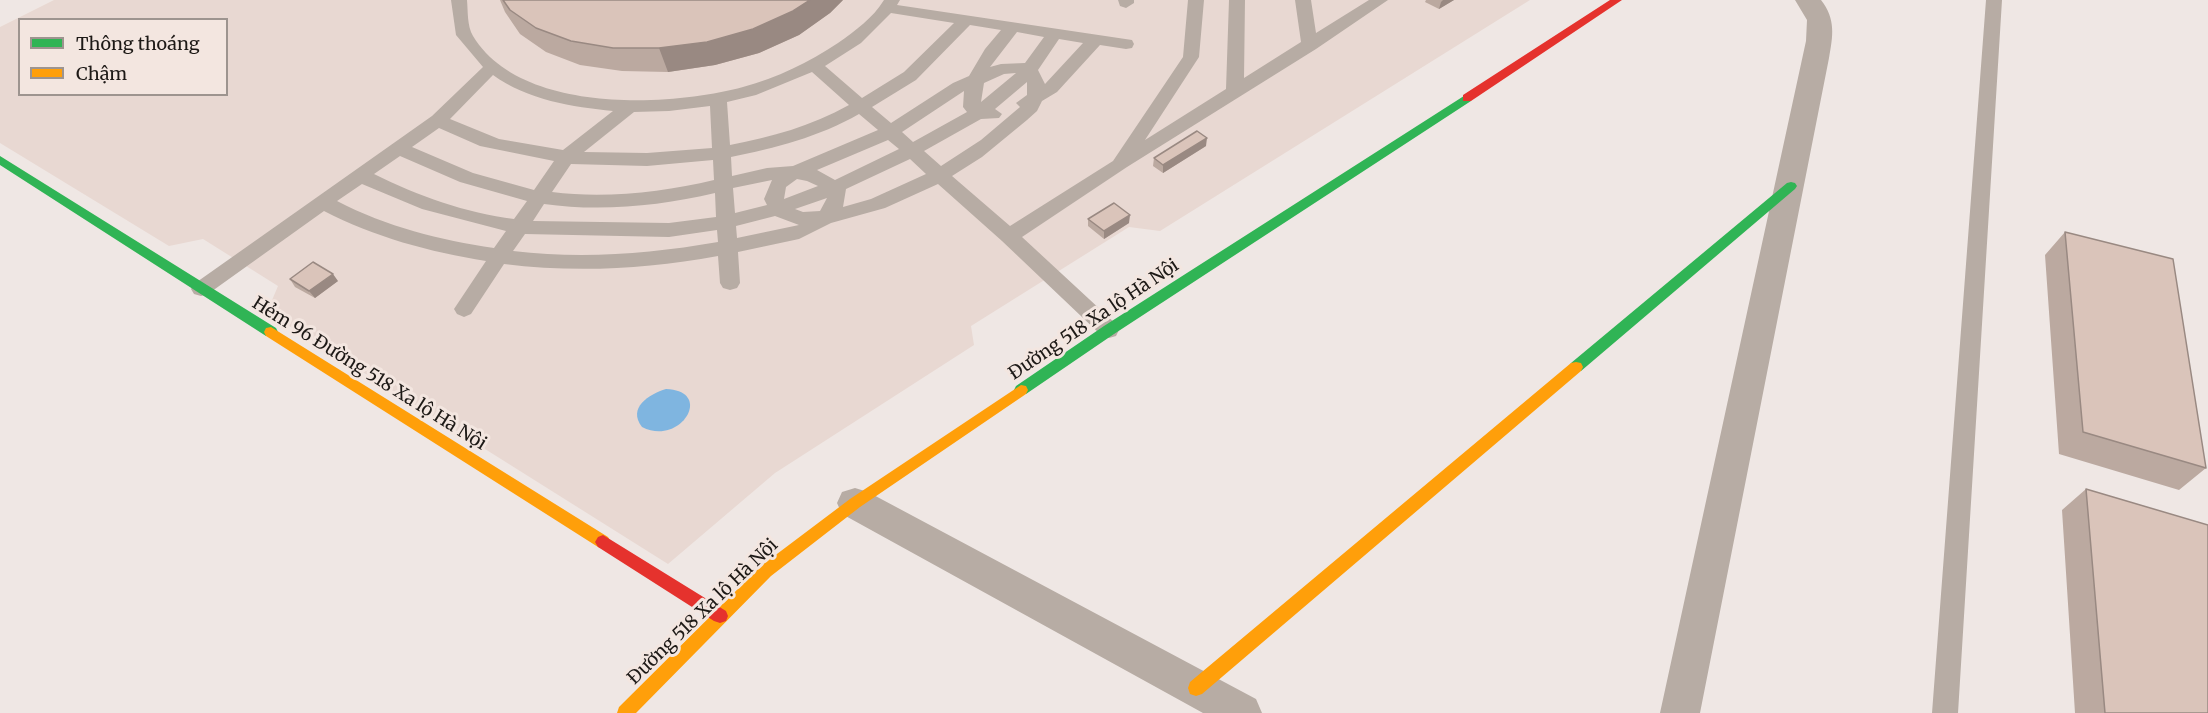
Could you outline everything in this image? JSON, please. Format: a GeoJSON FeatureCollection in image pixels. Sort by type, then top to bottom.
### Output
{"type":"FeatureCollection","features":[{"type":"Feature","properties":{"kind":"street","name":"Đường 518 Xa lộ Hà Nội"},"geometry":{"type":"LineString","coordinates":[[625,713],[766,571],[855,503],[1109,330],[1617,0]]}},
{"type":"Feature","properties":{"kind":"street"},"geometry":{"type":"LineString","coordinates":[[1680,713],[1791,186],[1820,29],[1819,13],[1808,0]]}},
{"type":"Feature","properties":{"kind":"street","name":"Hẻm 96 Đường 518 Xa lộ Hà Nội"},"geometry":{"type":"LineString","coordinates":[[0,160],[720,616]]}},
{"type":"Feature","properties":{"kind":"street"},"geometry":{"type":"LineString","coordinates":[[1196,688],[1791,186]]}},
{"type":"Feature","properties":{"kind":"street"},"geometry":{"type":"LineString","coordinates":[[855,503],[1242,713]]}},
{"type":"Feature","properties":{"kind":"lane"},"geometry":{"type":"LineString","coordinates":[[459,0],[463,33],[491,68],[527,88],[565,99],[629,107],[673,105],[718,98],[768,84],[814,65],[844,48],[868,29],[890,4],[923,7],[966,20],[1126,44]]}},
{"type":"Feature","properties":{"kind":"lane"},"geometry":{"type":"LineString","coordinates":[[1119,165],[1191,57],[1196,0]]}},
{"type":"Feature","properties":{"kind":"lane"},"geometry":{"type":"LineString","coordinates":[[1235,92],[1237,0]]}},
{"type":"Feature","properties":{"kind":"lane"},"geometry":{"type":"LineString","coordinates":[[1303,0],[1310,45]]}},
{"type":"Feature","properties":{"kind":"lane"},"geometry":{"type":"LineString","coordinates":[[1009,236],[1310,45],[1354,8],[1380,0]]}},
{"type":"Feature","properties":{"kind":"lane"},"geometry":{"type":"LineString","coordinates":[[1946,713],[1994,0]]}},
{"type":"Feature","properties":{"kind":"lane"},"geometry":{"type":"LineString","coordinates":[[438,120],[476,139],[509,148],[566,157],[632,161],[721,151],[787,138],[830,122],[860,106],[900,84],[925,64],[966,20]]}},
{"type":"Feature","properties":{"kind":"lane"},"geometry":{"type":"LineString","coordinates":[[1013,27],[996,43],[971,97],[972,107],[980,113],[1004,112],[1035,99],[1051,88],[1096,39]]}},
{"type":"Feature","properties":{"kind":"lane"},"geometry":{"type":"LineString","coordinates":[[360,175],[412,199],[465,216],[520,225],[672,230],[725,220],[776,208],[872,171],[980,113],[1030,70],[1041,58],[1055,33]]}},
{"type":"Feature","properties":{"kind":"lane"},"geometry":{"type":"LineString","coordinates":[[814,65],[1009,236],[1109,330]]}},
{"type":"Feature","properties":{"kind":"lane"},"geometry":{"type":"LineString","coordinates":[[1019,67],[1030,70],[1036,83],[1035,99],[1031,107],[999,135],[940,175],[847,215],[793,218],[776,208],[773,199],[778,185],[785,177],[890,132],[939,98],[978,79],[1001,69],[1019,67]]}},
{"type":"Feature","properties":{"kind":"lane"},"geometry":{"type":"LineString","coordinates":[[201,289],[438,120],[491,68]]}},
{"type":"Feature","properties":{"kind":"lane"},"geometry":{"type":"LineString","coordinates":[[718,98],[730,283]]}},
{"type":"Feature","properties":{"kind":"lane"},"geometry":{"type":"LineString","coordinates":[[464,309],[566,157],[629,107]]}},
{"type":"Feature","properties":{"kind":"lane"},"geometry":{"type":"LineString","coordinates":[[322,202],[386,230],[500,256],[590,263],[694,255],[788,236],[805,230],[824,218],[832,210],[838,191],[821,179],[806,174],[781,172],[697,190],[585,201],[540,197],[466,177],[399,148]]}},
{"type":"Feature","properties":{"kind":"shaded area"},"geometry":{"type":"Polygon","coordinates":[[[54,0],[1530,0],[1160,231],[1129,227],[971,326],[974,345],[775,473],[668,564],[267,312],[278,286],[203,239],[169,246],[0,143],[0,27],[18,18],[54,0]]]}},
{"type":"Feature","properties":{"kind":"water"},"geometry":{"type":"Polygon","coordinates":[[[666,389],[681,392],[688,399],[690,407],[687,416],[669,430],[656,431],[642,427],[637,414],[642,403],[653,394],[666,389]]]}},
{"type":"Feature","properties":{"kind":"building"},"geometry":{"type":"Polygon","coordinates":[[[503,0],[810,0],[793,11],[753,29],[707,42],[659,48],[613,48],[571,41],[536,28],[510,10],[503,0]]]}},
{"type":"Feature","properties":{"kind":"building"},"geometry":{"type":"Polygon","coordinates":[[[1197,131],[1207,138],[1163,165],[1154,158],[1197,131]]]}},
{"type":"Feature","properties":{"kind":"building"},"geometry":{"type":"Polygon","coordinates":[[[1114,203],[1130,215],[1104,231],[1088,219],[1114,203]]]}},
{"type":"Feature","properties":{"kind":"building"},"geometry":{"type":"Polygon","coordinates":[[[2065,232],[2173,259],[2206,468],[2083,432],[2065,232]]]}},
{"type":"Feature","properties":{"kind":"building"},"geometry":{"type":"Polygon","coordinates":[[[313,262],[333,274],[309,291],[290,279],[313,262]]]}},
{"type":"Feature","properties":{"kind":"building"},"geometry":{"type":"Polygon","coordinates":[[[2086,489],[2208,525],[2208,713],[2105,713],[2086,489]]]}},
{"type":"Feature","properties":{"kind":"traffic: fast"},"geometry":{"type":"LineString","coordinates":[[1021,390],[1109,330],[1467,98]]}},
{"type":"Feature","properties":{"kind":"traffic: fast"},"geometry":{"type":"LineString","coordinates":[[0,160],[271,332]]}},
{"type":"Feature","properties":{"kind":"traffic: fast"},"geometry":{"type":"LineString","coordinates":[[1576,367],[1791,186]]}},
{"type":"Feature","properties":{"kind":"traffic: slow"},"geometry":{"type":"LineString","coordinates":[[271,332],[603,542]]}},
{"type":"Feature","properties":{"kind":"traffic: slow"},"geometry":{"type":"LineString","coordinates":[[1196,688],[1576,367]]}},
{"type":"Feature","properties":{"kind":"traffic: slow"},"geometry":{"type":"LineString","coordinates":[[625,713],[766,571],[855,503],[1021,390]]}},
{"type":"Feature","properties":{"kind":"traffic: jam"},"geometry":{"type":"LineString","coordinates":[[1467,98],[1617,0]]}},
{"type":"Feature","properties":{"kind":"traffic: jam"},"geometry":{"type":"LineString","coordinates":[[603,542],[720,616]]}}]}
